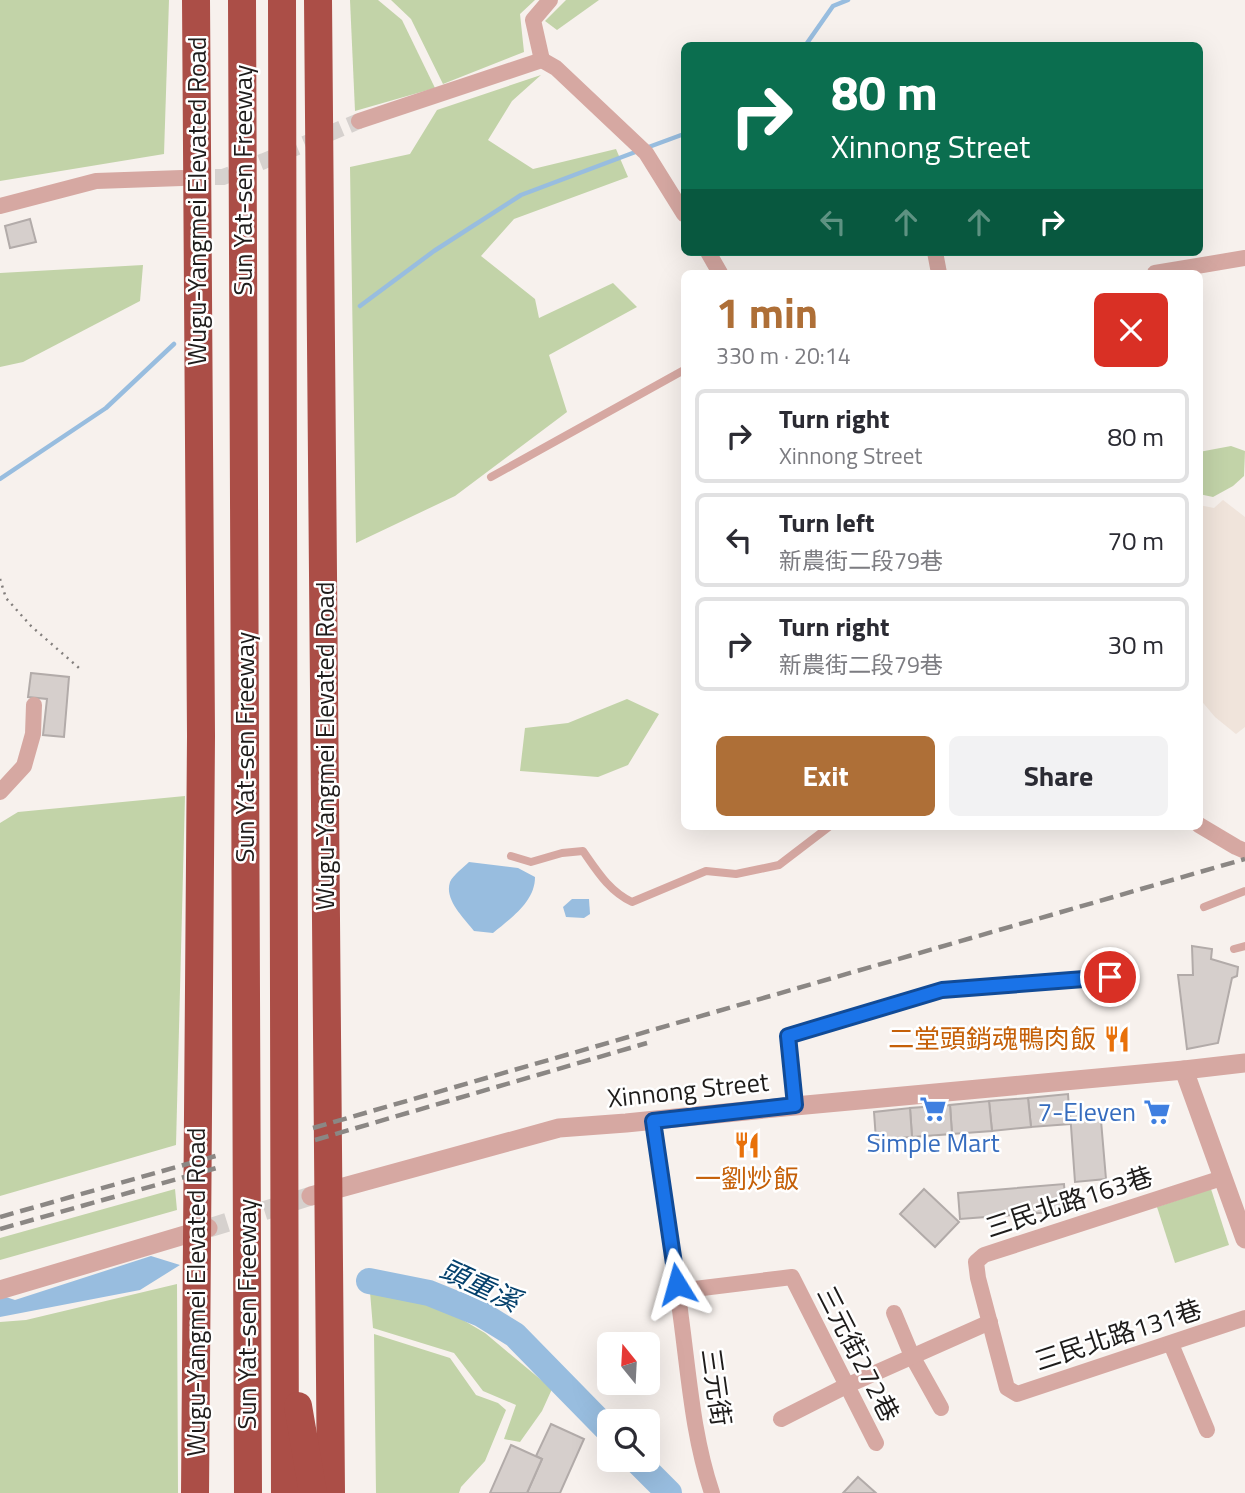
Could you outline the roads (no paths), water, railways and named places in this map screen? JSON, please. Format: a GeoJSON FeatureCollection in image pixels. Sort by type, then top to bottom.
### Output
{"type":"FeatureCollection","features":[{"type":"Feature","properties":{"kind":"highway","name":"Wugu-Yangmei Elevated Road"},"geometry":{"type":"LineString","coordinates":[[195,0],[201,736],[195,1493]]}},
{"type":"Feature","properties":{"kind":"highway","name":"Sun Yat-sen Freeway"},"geometry":{"type":"LineString","coordinates":[[242,0],[248,1493]]}},
{"type":"Feature","properties":{"kind":"highway","name":"Sun Yat-sen Freeway"},"geometry":{"type":"LineString","coordinates":[[282,0],[285,1493]]}},
{"type":"Feature","properties":{"kind":"highway","name":"Wugu-Yangmei Elevated Road"},"geometry":{"type":"LineString","coordinates":[[318,0],[331,1493]]}},
{"type":"Feature","properties":{"kind":"highway"},"geometry":{"type":"LineString","coordinates":[[285,1335],[313,1493]]}},
{"type":"Feature","properties":{"kind":"highway"},"geometry":{"type":"LineString","coordinates":[[240,1493],[247,1420]]}},
{"type":"Feature","properties":{"kind":"street"},"geometry":{"type":"LineString","coordinates":[[550,0],[533,20],[542,60],[556,68],[640,148],[681,210]]}},
{"type":"Feature","properties":{"kind":"street"},"geometry":{"type":"LineString","coordinates":[[359,121],[542,60]]}},
{"type":"Feature","properties":{"kind":"street"},"geometry":{"type":"LineString","coordinates":[[0,206],[96,181],[182,178]]}},
{"type":"Feature","properties":{"kind":"street"},"geometry":{"type":"LineString","coordinates":[[1173,270],[1245,258]]}},
{"type":"Feature","properties":{"kind":"street"},"geometry":{"type":"LineString","coordinates":[[0,792],[24,766],[33,734],[34,705]]}},
{"type":"Feature","properties":{"kind":"street"},"geometry":{"type":"LineString","coordinates":[[1203,827],[1242,848]]}},
{"type":"Feature","properties":{"kind":"street"},"geometry":{"type":"LineString","coordinates":[[795,1105],[788,1036],[942,990],[1110,977]]}},
{"type":"Feature","properties":{"kind":"street","name":"Xinnong Street"},"geometry":{"type":"LineString","coordinates":[[311,1196],[559,1128],[1245,1063]]}},
{"type":"Feature","properties":{"kind":"street"},"geometry":{"type":"LineString","coordinates":[[1184,1070],[1245,1239]]}},
{"type":"Feature","properties":{"kind":"street","name":"三元街"},"geometry":{"type":"LineString","coordinates":[[653,1121],[695,1424],[712,1493]]}},
{"type":"Feature","properties":{"kind":"street","name":"三民北路163巷"},"geometry":{"type":"LineString","coordinates":[[1007,1388],[976,1262],[984,1255],[1222,1178]]}},
{"type":"Feature","properties":{"kind":"street"},"geometry":{"type":"LineString","coordinates":[[1,1290],[209,1227]]}},
{"type":"Feature","properties":{"kind":"street","name":"三元街272巷"},"geometry":{"type":"LineString","coordinates":[[678,1291],[792,1277],[876,1443]]}},
{"type":"Feature","properties":{"kind":"street"},"geometry":{"type":"LineString","coordinates":[[894,1312],[912,1356],[941,1408]]}},
{"type":"Feature","properties":{"kind":"street","name":"三民北路131巷"},"geometry":{"type":"LineString","coordinates":[[1007,1388],[1017,1394],[1245,1318]]}},
{"type":"Feature","properties":{"kind":"street"},"geometry":{"type":"LineString","coordinates":[[781,1419],[846,1386],[990,1322]]}},
{"type":"Feature","properties":{"kind":"street"},"geometry":{"type":"LineString","coordinates":[[1171,1344],[1207,1430]]}},
{"type":"Feature","properties":{"kind":"lane"},"geometry":{"type":"LineString","coordinates":[[491,477],[681,372]]}},
{"type":"Feature","properties":{"kind":"lane"},"geometry":{"type":"LineString","coordinates":[[511,856],[531,862],[562,853],[583,851],[604,881],[618,895],[632,902],[706,871],[736,874],[779,865],[826,830]]}},
{"type":"Feature","properties":{"kind":"lane"},"geometry":{"type":"LineString","coordinates":[[1205,907],[1245,891]]}},
{"type":"Feature","properties":{"kind":"lane"},"geometry":{"type":"LineString","coordinates":[[1234,949],[1245,946]]}},
{"type":"Feature","properties":{"kind":"water"},"geometry":{"type":"Polygon","coordinates":[[[469,862],[518,868],[535,877],[534,886],[526,902],[493,933],[474,931],[452,902],[449,889],[451,879],[469,862]]]}},
{"type":"Feature","properties":{"kind":"water"},"geometry":{"type":"Polygon","coordinates":[[[572,899],[589,899],[590,914],[584,918],[566,917],[563,907],[572,899]]]}},
{"type":"Feature","properties":{"kind":"water"},"geometry":{"type":"Polygon","coordinates":[[[151,1256],[180,1265],[140,1290],[0,1317],[0,1295],[15,1300],[151,1256]]]}},
{"type":"Feature","properties":{"kind":"waterway"},"geometry":{"type":"LineString","coordinates":[[808,42],[833,6],[848,0]]}},
{"type":"Feature","properties":{"kind":"waterway"},"geometry":{"type":"LineString","coordinates":[[646,148],[681,135]]}},
{"type":"Feature","properties":{"kind":"waterway"},"geometry":{"type":"LineString","coordinates":[[360,306],[434,251],[521,195],[638,151]]}},
{"type":"Feature","properties":{"kind":"waterway"},"geometry":{"type":"LineString","coordinates":[[0,479],[106,408],[174,344]]}},
{"type":"Feature","properties":{"kind":"waterway","name":"頭重溪"},"geometry":{"type":"LineString","coordinates":[[369,1281],[429,1293],[481,1314],[515,1335],[597,1419]]}},
{"type":"Feature","properties":{"kind":"waterway","name":"頭重溪"},"geometry":{"type":"LineString","coordinates":[[648,1472],[669,1493]]}},
{"type":"Feature","properties":{"kind":"tunnel"},"geometry":{"type":"LineString","coordinates":[[191,177],[223,177],[359,121]]}},
{"type":"Feature","properties":{"kind":"tunnel"},"geometry":{"type":"LineString","coordinates":[[209,1228],[311,1196]]}},
{"type":"Feature","properties":{"kind":"railway"},"geometry":{"type":"LineString","coordinates":[[313,1128],[1245,859]]}},
{"type":"Feature","properties":{"kind":"railway"},"geometry":{"type":"LineString","coordinates":[[315,1140],[647,1043]]}},
{"type":"Feature","properties":{"kind":"railway"},"geometry":{"type":"LineString","coordinates":[[0,1217],[219,1155]]}},
{"type":"Feature","properties":{"kind":"railway"},"geometry":{"type":"LineString","coordinates":[[0,1229],[220,1167]]}},
{"type":"Feature","properties":{"kind":"place","name":"二堂頭銷魂鴨肉飯"},"geometry":{"type":"Point","coordinates":[1117,1039]}},
{"type":"Feature","properties":{"kind":"place","name":"Simple Mart"},"geometry":{"type":"Point","coordinates":[933,1109]}},
{"type":"Feature","properties":{"kind":"place","name":"7-Eleven"},"geometry":{"type":"Point","coordinates":[1157,1112]}},
{"type":"Feature","properties":{"kind":"place","name":"一劉炒飯"},"geometry":{"type":"Point","coordinates":[747,1145]}}]}
